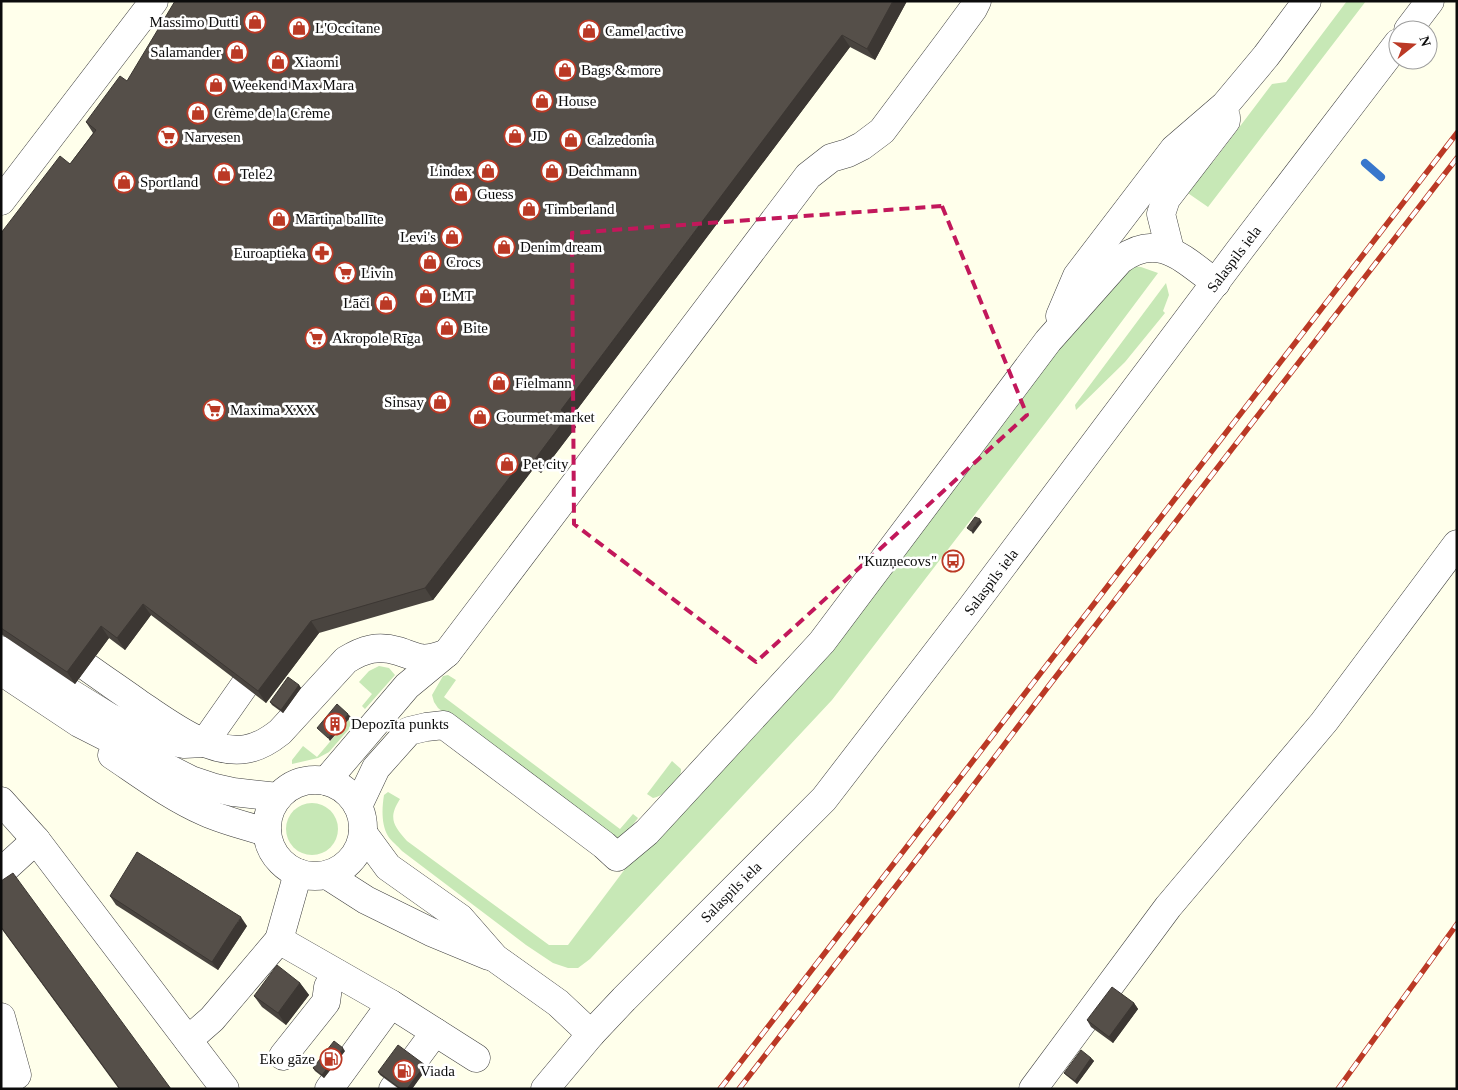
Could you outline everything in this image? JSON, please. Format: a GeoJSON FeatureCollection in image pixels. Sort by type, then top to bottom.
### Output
{"type":"FeatureCollection","features":[{"type":"Feature","properties":{"kind":"street"},"geometry":{"type":"LineString","coordinates":[[1,201],[154,1]]}},
{"type":"Feature","properties":{"kind":"street"},"geometry":{"type":"LineString","coordinates":[[326,781],[408,686],[447,653],[808,176],[831,158],[862,146],[882,131],[974,9],[977,1]]}},
{"type":"Feature","properties":{"kind":"street"},"geometry":{"type":"LineString","coordinates":[[1052,336],[1077,276],[1116,224],[1174,149],[1225,105],[1266,56],[1307,1]]}},
{"type":"Feature","properties":{"kind":"street"},"geometry":{"type":"LineString","coordinates":[[1416,20],[1430,1]]}},
{"type":"Feature","properties":{"kind":"street","name":"Salaspils iela"},"geometry":{"type":"LineString","coordinates":[[545,1089],[591,1034],[624,999],[824,799],[977,600],[1388,56]]}},
{"type":"Feature","properties":{"kind":"street"},"geometry":{"type":"LineString","coordinates":[[1170,250],[1161,214],[1166,199],[1226,121],[1225,105]]}},
{"type":"Feature","properties":{"kind":"street"},"geometry":{"type":"LineString","coordinates":[[358,806],[376,768],[409,731],[444,725],[604,844],[617,856],[647,832],[822,642],[1052,336],[1120,260],[1130,252],[1147,248],[1170,250],[1216,283]]}},
{"type":"Feature","properties":{"kind":"street"},"geometry":{"type":"LineString","coordinates":[[1033,1089],[1168,907],[1324,722],[1457,544]]}},
{"type":"Feature","properties":{"kind":"street"},"geometry":{"type":"LineString","coordinates":[[87,668],[183,733],[204,743],[245,750],[267,741],[280,732],[346,660],[366,650],[379,648],[396,650],[421,659],[447,653]]}},
{"type":"Feature","properties":{"kind":"street"},"geometry":{"type":"LineString","coordinates":[[1,650],[109,717],[156,739],[184,744],[204,743]]}},
{"type":"Feature","properties":{"kind":"street"},"geometry":{"type":"LineString","coordinates":[[1,671],[79,722],[192,780],[233,792],[278,797]]}},
{"type":"Feature","properties":{"kind":"street"},"geometry":{"type":"LineString","coordinates":[[204,743],[244,686]]}},
{"type":"Feature","properties":{"kind":"street"},"geometry":{"type":"LineString","coordinates":[[79,722],[107,751],[161,788],[202,811],[267,832]]}},
{"type":"Feature","properties":{"kind":"street"},"geometry":{"type":"LineString","coordinates":[[326,781],[339,786],[350,794],[358,806],[362,818],[363,833],[360,847],[342,869],[327,875],[312,876],[298,873],[285,866],[276,856],[270,845],[267,832],[272,807],[278,797],[288,788],[300,782],[326,781]]}},
{"type":"Feature","properties":{"kind":"street"},"geometry":{"type":"LineString","coordinates":[[1,801],[36,840],[225,1089]]}},
{"type":"Feature","properties":{"kind":"street"},"geometry":{"type":"LineString","coordinates":[[363,833],[388,867],[460,918],[495,958],[558,1003],[591,1034]]}},
{"type":"Feature","properties":{"kind":"street"},"geometry":{"type":"LineString","coordinates":[[1,872],[36,840]]}},
{"type":"Feature","properties":{"kind":"street"},"geometry":{"type":"LineString","coordinates":[[188,1040],[212,1019],[278,940],[298,873]]}},
{"type":"Feature","properties":{"kind":"street"},"geometry":{"type":"LineString","coordinates":[[327,875],[366,900],[430,932],[495,958]]}},
{"type":"Feature","properties":{"kind":"street"},"geometry":{"type":"LineString","coordinates":[[278,940],[391,1004],[476,1058]]}},
{"type":"Feature","properties":{"kind":"street"},"geometry":{"type":"LineString","coordinates":[[283,1056],[326,1002],[328,987],[336,973]]}},
{"type":"Feature","properties":{"kind":"street"},"geometry":{"type":"LineString","coordinates":[[329,1089],[391,1004]]}},
{"type":"Feature","properties":{"kind":"street"},"geometry":{"type":"LineString","coordinates":[[1,1017],[16,1075],[1,1086]]}},
{"type":"Feature","properties":{"kind":"street"},"geometry":{"type":"LineString","coordinates":[[393,1089],[435,1032]]}},
{"type":"Feature","properties":{"kind":"highlighted area"},"geometry":{"type":"Polygon","coordinates":[[[942,206],[1027,415],[756,662],[574,524],[572,233],[942,206]]]}},
{"type":"Feature","properties":{"kind":"green space"},"geometry":{"type":"Polygon","coordinates":[[[1347,1],[1366,1],[1208,207],[1182,189],[1208,156],[1213,162],[1272,84],[1286,82],[1347,1]]]}},
{"type":"Feature","properties":{"kind":"green space"},"geometry":{"type":"Polygon","coordinates":[[[1130,266],[1141,267],[1158,273],[1063,400],[832,700],[590,959],[578,968],[568,968],[553,963],[526,945],[402,851],[389,838],[384,826],[383,816],[384,795],[388,792],[400,799],[393,816],[395,826],[407,841],[549,945],[568,945],[631,861],[1121,271],[1130,266]]]}},
{"type":"Feature","properties":{"kind":"green space"},"geometry":{"type":"Polygon","coordinates":[[[1166,283],[1169,295],[1163,311],[1165,313],[1125,362],[1076,410],[1075,405],[1166,283]]]}},
{"type":"Feature","properties":{"kind":"green space"},"geometry":{"type":"Polygon","coordinates":[[[379,666],[389,668],[395,675],[365,709],[362,706],[372,694],[359,682],[369,671],[379,666]]]}},
{"type":"Feature","properties":{"kind":"green space"},"geometry":{"type":"Polygon","coordinates":[[[448,675],[456,680],[444,697],[620,829],[633,814],[638,818],[625,835],[617,839],[598,830],[438,708],[432,695],[443,676],[448,675]]]}},
{"type":"Feature","properties":{"kind":"green space"},"geometry":{"type":"Polygon","coordinates":[[[351,717],[355,722],[329,752],[318,758],[292,764],[292,760],[303,746],[317,757],[351,717]]]}},
{"type":"Feature","properties":{"kind":"green space"},"geometry":{"type":"Polygon","coordinates":[[[672,761],[681,769],[679,778],[667,791],[653,798],[647,794],[672,761]]]}},
{"type":"Feature","properties":{"kind":"green space"},"geometry":{"type":"Polygon","coordinates":[[[312,803],[326,807],[334,815],[338,829],[334,843],[326,851],[312,855],[298,851],[290,843],[286,829],[290,815],[298,807],[312,803]]]}},
{"type":"Feature","properties":{"kind":"building","name":"Akropole Rīga"},"geometry":{"type":"Polygon","coordinates":[[[175,1],[893,1],[867,49],[842,35],[561,410],[568,415],[533,462],[526,456],[425,588],[311,621],[258,691],[143,604],[117,638],[101,626],[67,672],[1,628],[1,233],[60,156],[70,164],[96,130],[86,122],[120,76],[127,81],[175,1]]]}},
{"type":"Feature","properties":{"kind":"building"},"geometry":{"type":"Polygon","coordinates":[[[975,517],[980,519],[971,531],[967,528],[975,517]]]}},
{"type":"Feature","properties":{"kind":"building"},"geometry":{"type":"Polygon","coordinates":[[[288,677],[299,685],[281,710],[270,702],[288,677]]]}},
{"type":"Feature","properties":{"kind":"building","name":"Depozīta punkts"},"geometry":{"type":"Polygon","coordinates":[[[337,704],[348,714],[328,738],[317,728],[337,704]]]}},
{"type":"Feature","properties":{"kind":"building"},"geometry":{"type":"Polygon","coordinates":[[[137,852],[241,917],[212,962],[110,896],[137,852]]]}},
{"type":"Feature","properties":{"kind":"building"},"geometry":{"type":"Polygon","coordinates":[[[13,873],[171,1089],[120,1089],[1,927],[1,881],[13,873]]]}},
{"type":"Feature","properties":{"kind":"building"},"geometry":{"type":"Polygon","coordinates":[[[277,965],[300,983],[278,1013],[254,996],[277,965]]]}},
{"type":"Feature","properties":{"kind":"building"},"geometry":{"type":"Polygon","coordinates":[[[1112,987],[1134,1003],[1109,1037],[1087,1020],[1112,987]]]}},
{"type":"Feature","properties":{"kind":"building"},"geometry":{"type":"Polygon","coordinates":[[[334,1041],[343,1048],[322,1075],[313,1068],[334,1041]]]}},
{"type":"Feature","properties":{"kind":"building","name":"Viada"},"geometry":{"type":"Polygon","coordinates":[[[398,1045],[425,1065],[407,1089],[401,1089],[378,1072],[398,1045]]]}},
{"type":"Feature","properties":{"kind":"building"},"geometry":{"type":"Polygon","coordinates":[[[1081,1050],[1091,1058],[1075,1081],[1064,1073],[1081,1050]]]}},
{"type":"Feature","properties":{"kind":"waterway"},"geometry":{"type":"LineString","coordinates":[[1365,163],[1381,177]]}},
{"type":"Feature","properties":{"kind":"railway"},"geometry":{"type":"LineString","coordinates":[[720,1089],[1457,133]]}},
{"type":"Feature","properties":{"kind":"railway"},"geometry":{"type":"LineString","coordinates":[[739,1089],[1457,158]]}},
{"type":"Feature","properties":{"kind":"railway"},"geometry":{"type":"LineString","coordinates":[[1338,1089],[1457,924]]}},
{"type":"Feature","properties":{"kind":"place","name":"Massimo Dutti"},"geometry":{"type":"Point","coordinates":[255,22]}},
{"type":"Feature","properties":{"kind":"place","name":"L'Occitane"},"geometry":{"type":"Point","coordinates":[299,28]}},
{"type":"Feature","properties":{"kind":"place","name":"Camel active"},"geometry":{"type":"Point","coordinates":[589,31]}},
{"type":"Feature","properties":{"kind":"place","name":"Salamander"},"geometry":{"type":"Point","coordinates":[237,52]}},
{"type":"Feature","properties":{"kind":"place","name":"Xiaomi"},"geometry":{"type":"Point","coordinates":[278,62]}},
{"type":"Feature","properties":{"kind":"place","name":"Bags & more"},"geometry":{"type":"Point","coordinates":[565,70]}},
{"type":"Feature","properties":{"kind":"place","name":"Weekend Max Mara"},"geometry":{"type":"Point","coordinates":[216,85]}},
{"type":"Feature","properties":{"kind":"place","name":"House"},"geometry":{"type":"Point","coordinates":[542,101]}},
{"type":"Feature","properties":{"kind":"place","name":"Crème de la Crème"},"geometry":{"type":"Point","coordinates":[198,113]}},
{"type":"Feature","properties":{"kind":"place","name":"JD"},"geometry":{"type":"Point","coordinates":[515,136]}},
{"type":"Feature","properties":{"kind":"place","name":"Narvesen"},"geometry":{"type":"Point","coordinates":[168,137]}},
{"type":"Feature","properties":{"kind":"place","name":"Calzedonia"},"geometry":{"type":"Point","coordinates":[571,140]}},
{"type":"Feature","properties":{"kind":"place","name":"Lindex"},"geometry":{"type":"Point","coordinates":[488,171]}},
{"type":"Feature","properties":{"kind":"place","name":"Deichmann"},"geometry":{"type":"Point","coordinates":[552,171]}},
{"type":"Feature","properties":{"kind":"place","name":"Tele2"},"geometry":{"type":"Point","coordinates":[224,174]}},
{"type":"Feature","properties":{"kind":"place","name":"Sportland"},"geometry":{"type":"Point","coordinates":[124,182]}},
{"type":"Feature","properties":{"kind":"place","name":"Guess"},"geometry":{"type":"Point","coordinates":[461,194]}},
{"type":"Feature","properties":{"kind":"place","name":"Timberland"},"geometry":{"type":"Point","coordinates":[529,209]}},
{"type":"Feature","properties":{"kind":"place","name":"Mārtiņa ballīte"},"geometry":{"type":"Point","coordinates":[279,219]}},
{"type":"Feature","properties":{"kind":"place","name":"Levi's"},"geometry":{"type":"Point","coordinates":[452,237]}},
{"type":"Feature","properties":{"kind":"place","name":"Denim dream"},"geometry":{"type":"Point","coordinates":[504,247]}},
{"type":"Feature","properties":{"kind":"place","name":"Euroaptieka"},"geometry":{"type":"Point","coordinates":[322,253]}},
{"type":"Feature","properties":{"kind":"place","name":"Crocs"},"geometry":{"type":"Point","coordinates":[430,262]}},
{"type":"Feature","properties":{"kind":"place","name":"Livin"},"geometry":{"type":"Point","coordinates":[345,273]}},
{"type":"Feature","properties":{"kind":"place","name":"LMT"},"geometry":{"type":"Point","coordinates":[426,296]}},
{"type":"Feature","properties":{"kind":"place","name":"Lāči"},"geometry":{"type":"Point","coordinates":[386,303]}},
{"type":"Feature","properties":{"kind":"place","name":"Bite"},"geometry":{"type":"Point","coordinates":[447,328]}},
{"type":"Feature","properties":{"kind":"place","name":"Akropole Rīga"},"geometry":{"type":"Point","coordinates":[316,338]}},
{"type":"Feature","properties":{"kind":"place","name":"Fielmann"},"geometry":{"type":"Point","coordinates":[499,383]}},
{"type":"Feature","properties":{"kind":"place","name":"Sinsay"},"geometry":{"type":"Point","coordinates":[440,402]}},
{"type":"Feature","properties":{"kind":"place","name":"Maxima XXX"},"geometry":{"type":"Point","coordinates":[214,410]}},
{"type":"Feature","properties":{"kind":"place","name":"Gourmet market"},"geometry":{"type":"Point","coordinates":[480,417]}},
{"type":"Feature","properties":{"kind":"place","name":"Pet city"},"geometry":{"type":"Point","coordinates":[507,464]}},
{"type":"Feature","properties":{"kind":"place","name":"\"Kuzņecovs\""},"geometry":{"type":"Point","coordinates":[953,561]}},
{"type":"Feature","properties":{"kind":"place","name":"Depozīta punkts"},"geometry":{"type":"Point","coordinates":[335,724]}},
{"type":"Feature","properties":{"kind":"place","name":"Eko gāze"},"geometry":{"type":"Point","coordinates":[331,1059]}},
{"type":"Feature","properties":{"kind":"place","name":"Viada"},"geometry":{"type":"Point","coordinates":[404,1071]}}]}
